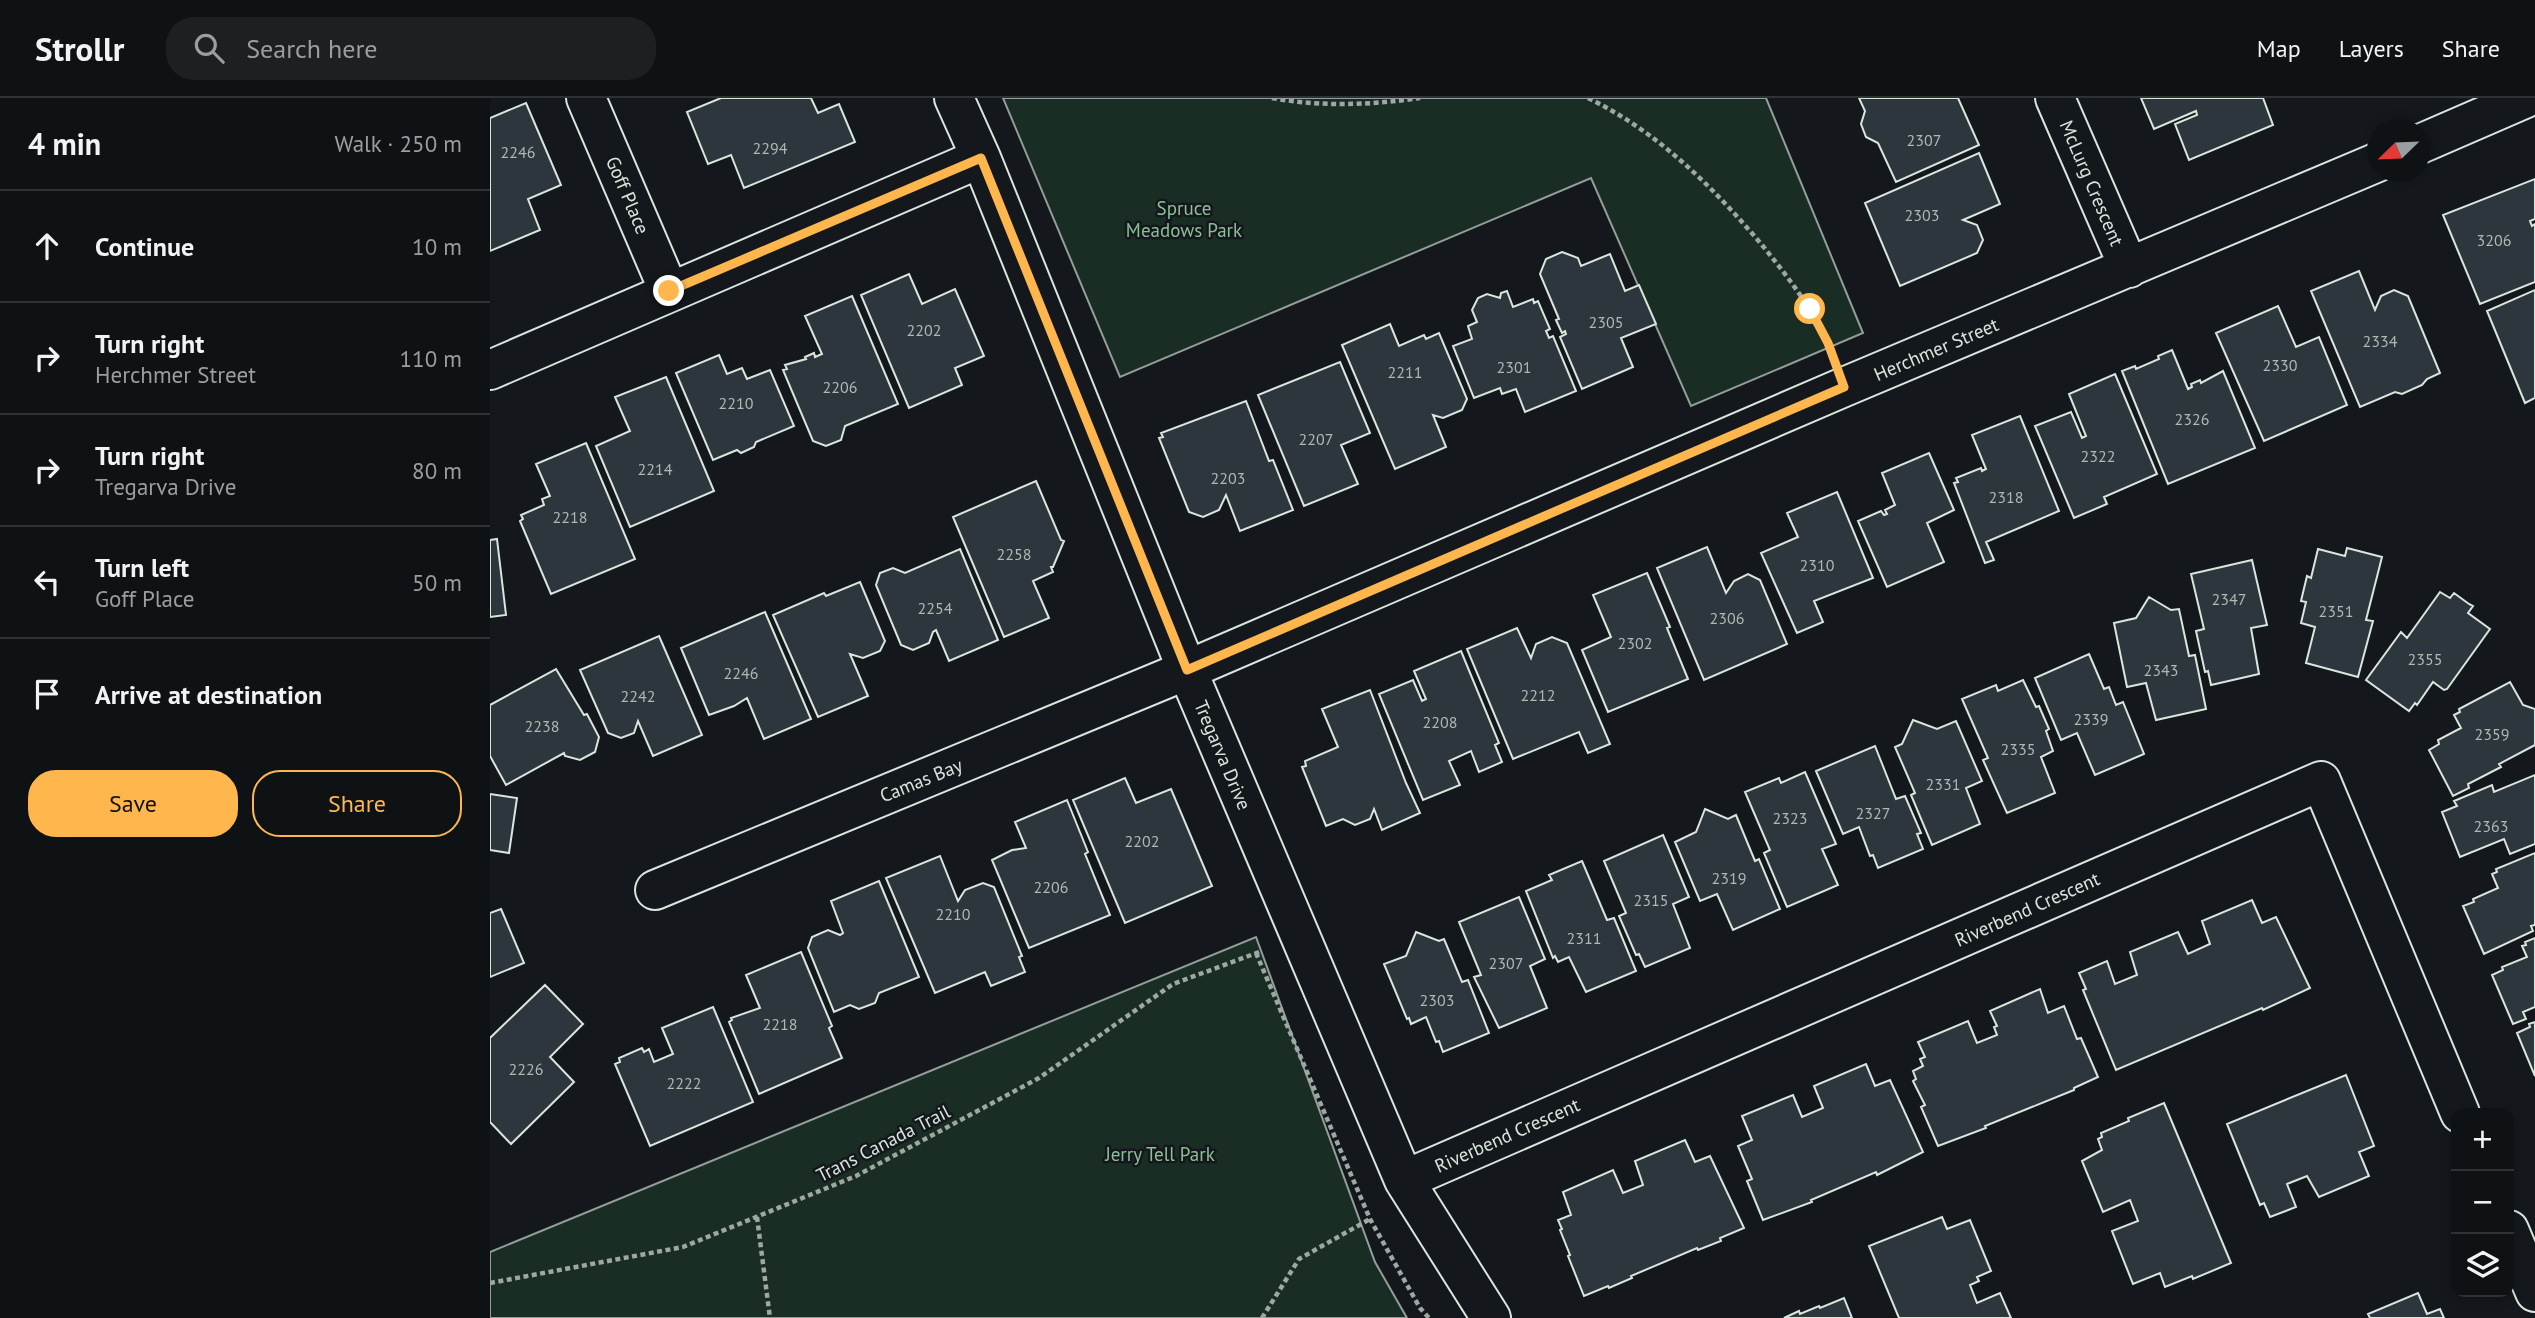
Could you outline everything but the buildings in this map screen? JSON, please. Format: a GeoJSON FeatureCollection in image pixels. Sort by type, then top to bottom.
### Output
{"type":"FeatureCollection","features":[{"type":"Feature","properties":{"kind":"street","name":"Goff Place"},"geometry":{"type":"LineString","coordinates":[[586,98],[669,291]]}},
{"type":"Feature","properties":{"kind":"street","name":"Tregarva Drive"},"geometry":{"type":"LineString","coordinates":[[954,98],[981,158],[1187,670],[1404,1180],[1491,1318]]}},
{"type":"Feature","properties":{"kind":"street","name":"McLurg Crescent"},"geometry":{"type":"LineString","coordinates":[[2055,98],[2129,268]]}},
{"type":"Feature","properties":{"kind":"street"},"geometry":{"type":"LineString","coordinates":[[2430,140],[2526,98]]}},
{"type":"Feature","properties":{"kind":"street"},"geometry":{"type":"LineString","coordinates":[[490,370],[981,158]]}},
{"type":"Feature","properties":{"kind":"street","name":"Herchmer Street"},"geometry":{"type":"LineString","coordinates":[[1187,670],[1844,387],[2367,167]]}},
{"type":"Feature","properties":{"kind":"street","name":"Camas Bay"},"geometry":{"type":"LineString","coordinates":[[655,890],[1187,670]]}},
{"type":"Feature","properties":{"kind":"street","name":"Riverbend Crescent"},"geometry":{"type":"LineString","coordinates":[[1404,1180],[2320,781],[2457,1108]]}},
{"type":"Feature","properties":{"kind":"street"},"geometry":{"type":"LineString","coordinates":[[2511,1234],[2535,1292]]}},
{"type":"Feature","properties":{"kind":"path"},"geometry":{"type":"LineString","coordinates":[[1272,98],[1332,105],[1377,104],[1420,98]]}},
{"type":"Feature","properties":{"kind":"path"},"geometry":{"type":"LineString","coordinates":[[1588,98],[1648,133],[1705,181],[1736,214],[1791,280],[1810,309],[1828,343],[1844,387]]}},
{"type":"Feature","properties":{"kind":"path","name":"Trans Canada Trail"},"geometry":{"type":"LineString","coordinates":[[490,1283],[683,1247],[856,1176],[1039,1078],[1173,985],[1256,953]]}},
{"type":"Feature","properties":{"kind":"path"},"geometry":{"type":"LineString","coordinates":[[757,1217],[770,1318]]}},
{"type":"Feature","properties":{"kind":"path"},"geometry":{"type":"LineString","coordinates":[[1262,1318],[1299,1259],[1370,1219]]}},
{"type":"Feature","properties":{"kind":"green space","name":"Spruce Meadows Park"},"geometry":{"type":"Polygon","coordinates":[[[1003,98],[1766,98],[1863,333],[1691,406],[1591,178],[1120,377],[1003,98]]]}},
{"type":"Feature","properties":{"kind":"green space","name":"Jerry Tell Park"},"geometry":{"type":"Polygon","coordinates":[[[1256,937],[1375,1262],[1407,1318],[490,1318],[490,1252],[1256,937]]]}},
{"type":"Feature","properties":{"kind":"route"},"geometry":{"type":"LineString","coordinates":[[669,291],[981,158],[1187,670],[1844,387],[1828,343],[1810,309]]}}]}
